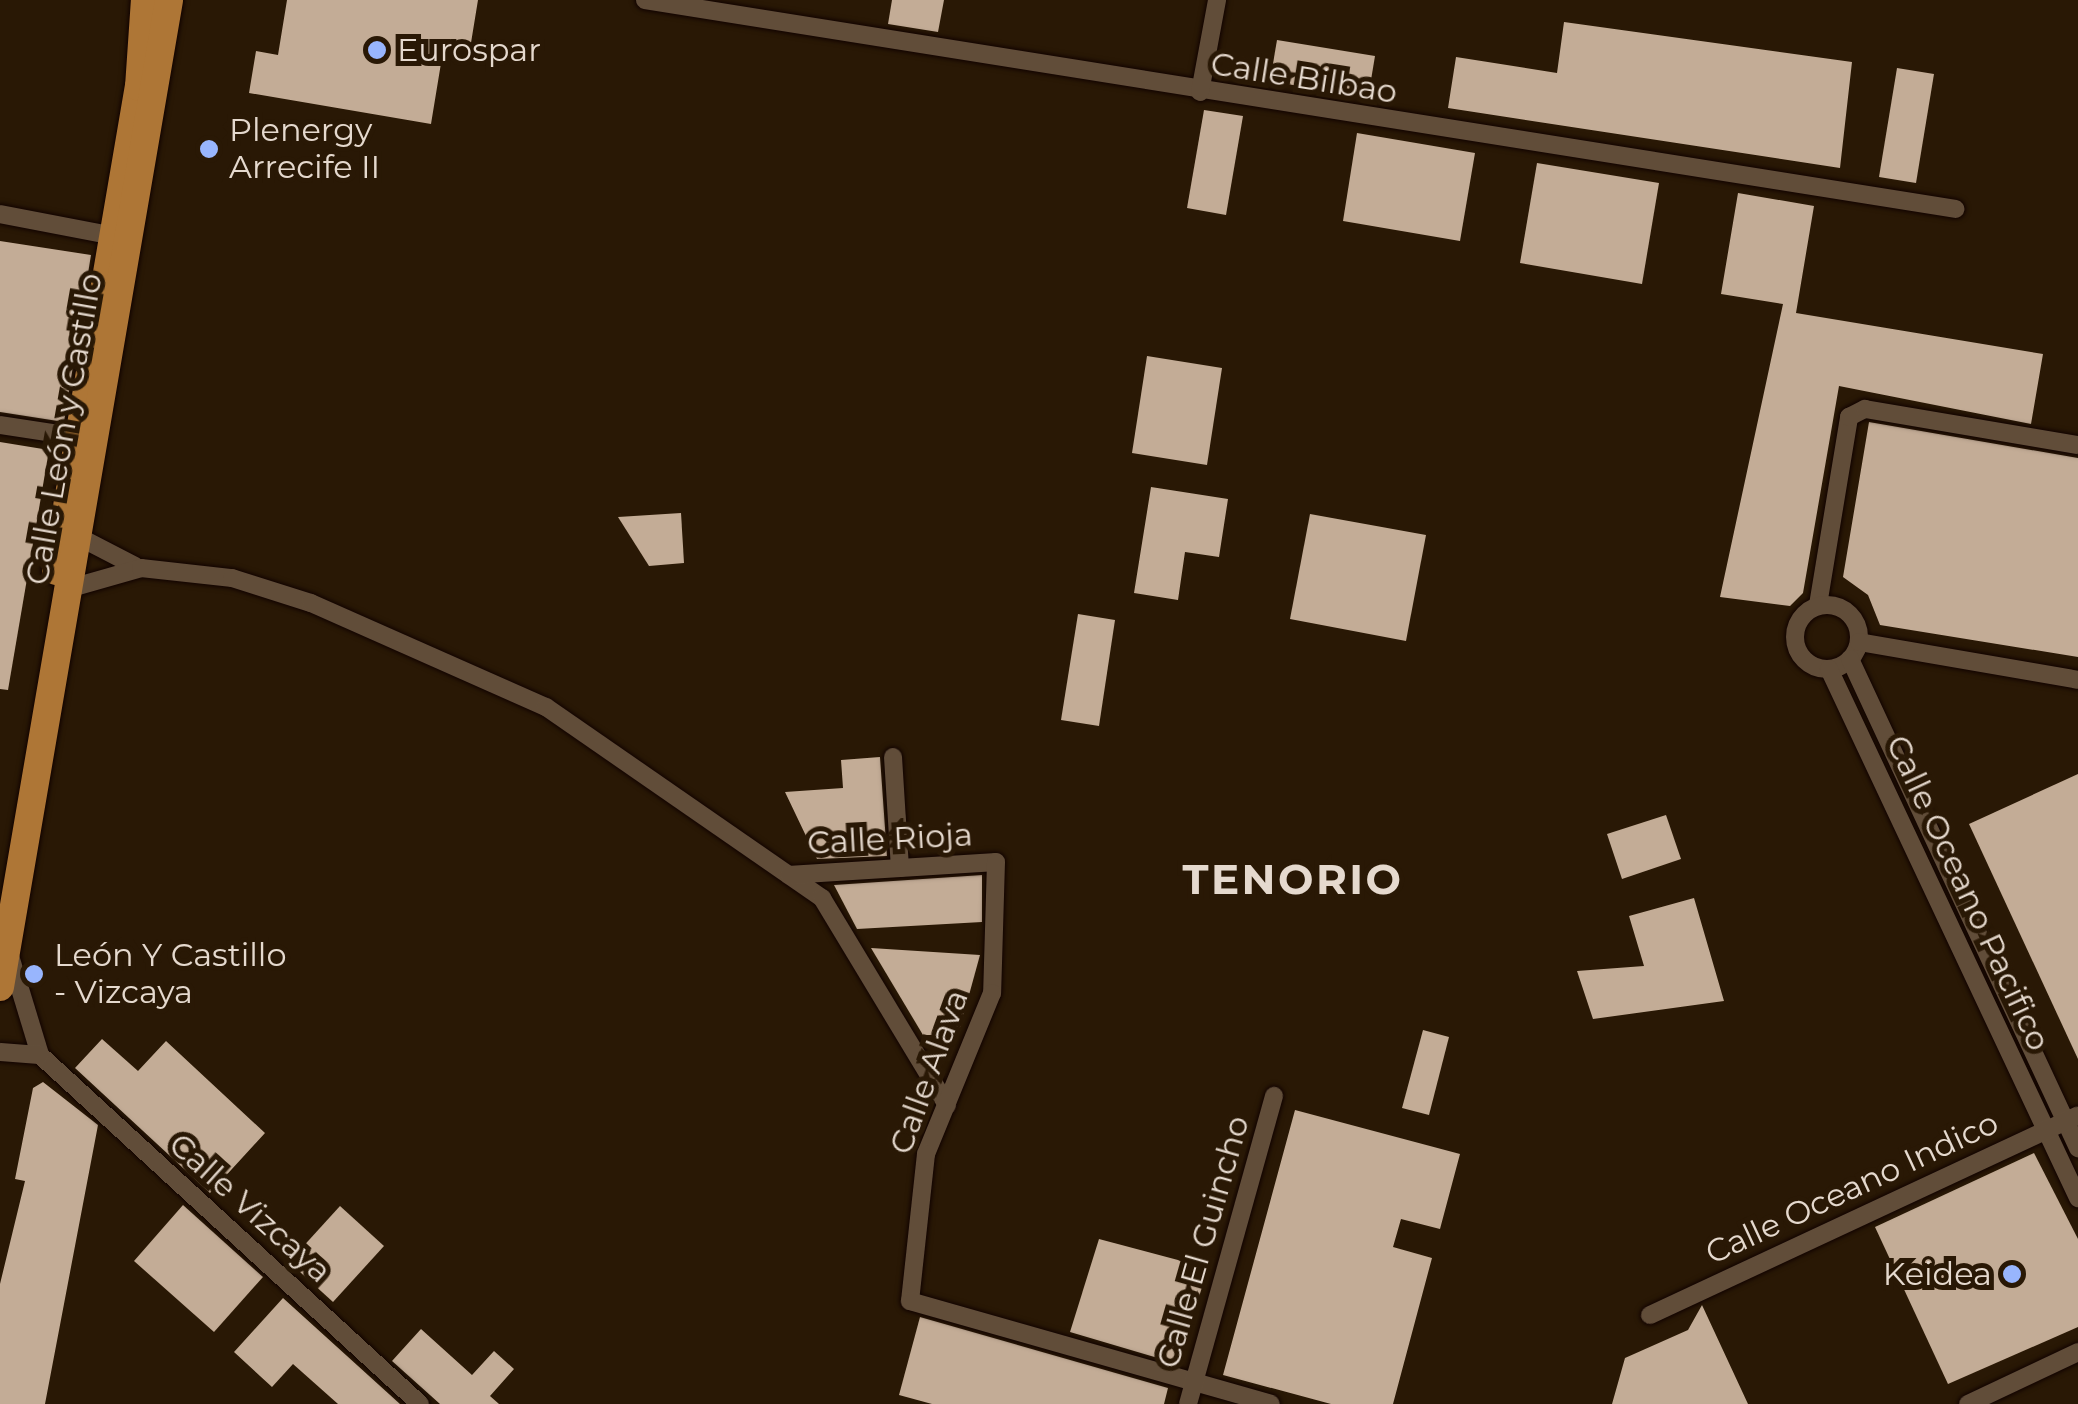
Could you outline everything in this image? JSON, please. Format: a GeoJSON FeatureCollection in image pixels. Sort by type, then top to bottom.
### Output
{"type":"FeatureCollection","features":[{"type":"Feature","properties":{"kind":"main road","name":"Calle León y Castillo"},"geometry":{"type":"LineString","coordinates":[[0,892],[114,236],[145,0]]}},
{"type":"Feature","properties":{"kind":"main road","name":"Calle León y Castillo"},"geometry":{"type":"LineString","coordinates":[[0,987],[81,538],[169,0]]}},
{"type":"Feature","properties":{"kind":"street","name":"Calle Bilbao"},"geometry":{"type":"LineString","coordinates":[[645,0],[1200,92],[1956,209]]}},
{"type":"Feature","properties":{"kind":"street"},"geometry":{"type":"LineString","coordinates":[[1200,92],[1217,0]]}},
{"type":"Feature","properties":{"kind":"street"},"geometry":{"type":"LineString","coordinates":[[0,214],[114,236]]}},
{"type":"Feature","properties":{"kind":"street"},"geometry":{"type":"LineString","coordinates":[[1818,606],[1849,417],[1865,408],[2078,444]]}},
{"type":"Feature","properties":{"kind":"street"},"geometry":{"type":"LineString","coordinates":[[0,426],[79,437]]}},
{"type":"Feature","properties":{"kind":"street"},"geometry":{"type":"LineString","coordinates":[[81,538],[141,568]]}},
{"type":"Feature","properties":{"kind":"street"},"geometry":{"type":"LineString","coordinates":[[70,588],[141,568],[181,566],[311,602],[529,699],[822,898],[948,1105]]}},
{"type":"Feature","properties":{"kind":"street"},"geometry":{"type":"LineString","coordinates":[[1818,606],[1843,609],[1859,642],[1850,660],[1829,669],[1807,662],[1795,642],[1800,619],[1818,606]]}},
{"type":"Feature","properties":{"kind":"street"},"geometry":{"type":"LineString","coordinates":[[1859,642],[2078,680]]}},
{"type":"Feature","properties":{"kind":"street","name":"Calle Oceano Pacifico"},"geometry":{"type":"LineString","coordinates":[[1850,660],[2072,1118],[2078,1148]]}},
{"type":"Feature","properties":{"kind":"street","name":"Calle Oceano Pacifico"},"geometry":{"type":"LineString","coordinates":[[1829,669],[2078,1198]]}},
{"type":"Feature","properties":{"kind":"street"},"geometry":{"type":"LineString","coordinates":[[892,758],[900,868]]}},
{"type":"Feature","properties":{"kind":"street","name":"Calle Rioja"},"geometry":{"type":"LineString","coordinates":[[788,875],[996,862]]}},
{"type":"Feature","properties":{"kind":"street","name":"Calle Alava"},"geometry":{"type":"LineString","coordinates":[[996,862],[992,993],[926,1154],[910,1301],[1195,1382]]}},
{"type":"Feature","properties":{"kind":"street"},"geometry":{"type":"LineString","coordinates":[[7,947],[40,1056],[7,1051],[29,1020]]}},
{"type":"Feature","properties":{"kind":"street","name":"Calle Vizcaya"},"geometry":{"type":"LineString","coordinates":[[40,1056],[420,1404]]}},
{"type":"Feature","properties":{"kind":"street","name":"Calle El Guincho"},"geometry":{"type":"LineString","coordinates":[[1188,1404],[1274,1096]]}},
{"type":"Feature","properties":{"kind":"street","name":"Calle Oceano Indico"},"geometry":{"type":"LineString","coordinates":[[1650,1315],[2072,1118]]}},
{"type":"Feature","properties":{"kind":"street"},"geometry":{"type":"LineString","coordinates":[[1968,1404],[2078,1352]]}},
{"type":"Feature","properties":{"kind":"street"},"geometry":{"type":"LineString","coordinates":[[1195,1382],[1271,1404]]}},
{"type":"Feature","properties":{"kind":"building"},"geometry":{"type":"Polygon","coordinates":[[[287,0],[478,0],[470,49],[444,45],[431,124],[249,93],[256,51],[278,55],[287,0]]]}},
{"type":"Feature","properties":{"kind":"building"},"geometry":{"type":"Polygon","coordinates":[[[892,0],[944,0],[938,32],[888,24],[892,0]]]}},
{"type":"Feature","properties":{"kind":"building"},"geometry":{"type":"Polygon","coordinates":[[[1564,22],[1852,62],[1840,168],[1448,108],[1456,57],[1557,73],[1564,22]]]}},
{"type":"Feature","properties":{"kind":"building"},"geometry":{"type":"Polygon","coordinates":[[[1277,40],[1375,56],[1368,98],[1270,81],[1277,40]]]}},
{"type":"Feature","properties":{"kind":"building"},"geometry":{"type":"Polygon","coordinates":[[[1897,68],[1934,74],[1916,183],[1879,177],[1897,68]]]}},
{"type":"Feature","properties":{"kind":"building"},"geometry":{"type":"Polygon","coordinates":[[[1204,110],[1243,116],[1226,215],[1187,208],[1204,110]]]}},
{"type":"Feature","properties":{"kind":"building"},"geometry":{"type":"Polygon","coordinates":[[[1357,133],[1475,153],[1460,241],[1343,221],[1357,133]]]}},
{"type":"Feature","properties":{"kind":"building"},"geometry":{"type":"Polygon","coordinates":[[[1537,163],[1659,183],[1642,284],[1520,263],[1537,163]]]}},
{"type":"Feature","properties":{"kind":"building"},"geometry":{"type":"Polygon","coordinates":[[[1738,193],[1814,206],[1796,313],[2043,354],[2031,424],[1839,386],[1803,593],[1790,606],[1720,597],[1783,304],[1721,294],[1738,193]]]}},
{"type":"Feature","properties":{"kind":"building"},"geometry":{"type":"Polygon","coordinates":[[[0,241],[91,255],[64,422],[0,412],[0,241]]]}},
{"type":"Feature","properties":{"kind":"building"},"geometry":{"type":"Polygon","coordinates":[[[1147,356],[1222,368],[1207,465],[1132,453],[1147,356]]]}},
{"type":"Feature","properties":{"kind":"building"},"geometry":{"type":"Polygon","coordinates":[[[1869,422],[2078,458],[2078,657],[1880,625],[1868,595],[1843,577],[1869,422]]]}},
{"type":"Feature","properties":{"kind":"building"},"geometry":{"type":"Polygon","coordinates":[[[0,442],[49,450],[8,690],[0,689],[0,442]]]}},
{"type":"Feature","properties":{"kind":"building"},"geometry":{"type":"Polygon","coordinates":[[[1151,487],[1228,499],[1219,557],[1185,552],[1178,600],[1134,593],[1151,487]]]}},
{"type":"Feature","properties":{"kind":"building"},"geometry":{"type":"Polygon","coordinates":[[[681,513],[684,563],[649,566],[618,517],[681,513]]]}},
{"type":"Feature","properties":{"kind":"building"},"geometry":{"type":"Polygon","coordinates":[[[1310,514],[1426,535],[1406,641],[1290,619],[1310,514]]]}},
{"type":"Feature","properties":{"kind":"building"},"geometry":{"type":"Polygon","coordinates":[[[1078,614],[1115,620],[1099,726],[1061,720],[1078,614]]]}},
{"type":"Feature","properties":{"kind":"building"},"geometry":{"type":"Polygon","coordinates":[[[880,757],[887,856],[817,859],[785,792],[843,788],[841,760],[880,757]]]}},
{"type":"Feature","properties":{"kind":"building"},"geometry":{"type":"Polygon","coordinates":[[[2078,774],[2078,1059],[1969,824],[2078,774]]]}},
{"type":"Feature","properties":{"kind":"building"},"geometry":{"type":"Polygon","coordinates":[[[1666,815],[1681,859],[1622,879],[1607,834],[1666,815]]]}},
{"type":"Feature","properties":{"kind":"building"},"geometry":{"type":"Polygon","coordinates":[[[982,875],[982,922],[857,929],[834,885],[982,875]]]}},
{"type":"Feature","properties":{"kind":"building"},"geometry":{"type":"Polygon","coordinates":[[[1694,898],[1724,1001],[1593,1019],[1577,971],[1644,966],[1629,916],[1694,898]]]}},
{"type":"Feature","properties":{"kind":"building"},"geometry":{"type":"Polygon","coordinates":[[[871,948],[980,955],[958,1035],[923,1035],[871,948]]]}},
{"type":"Feature","properties":{"kind":"building"},"geometry":{"type":"Polygon","coordinates":[[[1423,1030],[1449,1037],[1429,1115],[1402,1108],[1423,1030]]]}},
{"type":"Feature","properties":{"kind":"building"},"geometry":{"type":"Polygon","coordinates":[[[102,1039],[138,1071],[166,1041],[265,1133],[210,1193],[75,1068],[102,1039]]]}},
{"type":"Feature","properties":{"kind":"building"},"geometry":{"type":"Polygon","coordinates":[[[43,1082],[98,1125],[45,1404],[0,1404],[0,1284],[25,1181],[15,1179],[33,1088],[43,1082]]]}},
{"type":"Feature","properties":{"kind":"building"},"geometry":{"type":"Polygon","coordinates":[[[1295,1110],[1460,1154],[1440,1229],[1401,1219],[1393,1247],[1432,1258],[1393,1404],[1331,1404],[1223,1375],[1295,1110]]]}},
{"type":"Feature","properties":{"kind":"building"},"geometry":{"type":"Polygon","coordinates":[[[2034,1153],[2078,1239],[2078,1327],[1948,1384],[1875,1227],[2034,1153]]]}},
{"type":"Feature","properties":{"kind":"building"},"geometry":{"type":"Polygon","coordinates":[[[183,1205],[263,1277],[214,1332],[134,1261],[183,1205]]]}},
{"type":"Feature","properties":{"kind":"building"},"geometry":{"type":"Polygon","coordinates":[[[340,1206],[384,1246],[333,1302],[289,1262],[340,1206]]]}},
{"type":"Feature","properties":{"kind":"building"},"geometry":{"type":"Polygon","coordinates":[[[1099,1239],[1208,1268],[1178,1364],[1070,1332],[1099,1239]]]}},
{"type":"Feature","properties":{"kind":"building"},"geometry":{"type":"Polygon","coordinates":[[[283,1298],[400,1404],[338,1404],[293,1364],[272,1387],[234,1352],[283,1298]]]}},
{"type":"Feature","properties":{"kind":"building"},"geometry":{"type":"Polygon","coordinates":[[[1702,1305],[1748,1404],[1612,1404],[1625,1358],[1688,1330],[1702,1305]]]}},
{"type":"Feature","properties":{"kind":"building"},"geometry":{"type":"Polygon","coordinates":[[[920,1317],[1168,1388],[1164,1404],[932,1404],[899,1395],[920,1317]]]}},
{"type":"Feature","properties":{"kind":"building"},"geometry":{"type":"Polygon","coordinates":[[[421,1329],[472,1375],[494,1351],[514,1369],[490,1396],[499,1404],[440,1404],[392,1361],[421,1329]]]}},
{"type":"Feature","properties":{"kind":"place","name":"Eurospar"},"geometry":{"type":"Point","coordinates":[377,50]}},
{"type":"Feature","properties":{"kind":"place","name":"Plenergy Arrecife II"},"geometry":{"type":"Point","coordinates":[209,149]}},
{"type":"Feature","properties":{"kind":"place","name":"León Y Castillo - Vizcaya"},"geometry":{"type":"Point","coordinates":[34,974]}},
{"type":"Feature","properties":{"kind":"place","name":"Keidea"},"geometry":{"type":"Point","coordinates":[2012,1274]}},
{"type":"Feature","properties":{"kind":"district","name":"TENORIO"},"geometry":{"type":"Point","coordinates":[1293,879]}}]}
